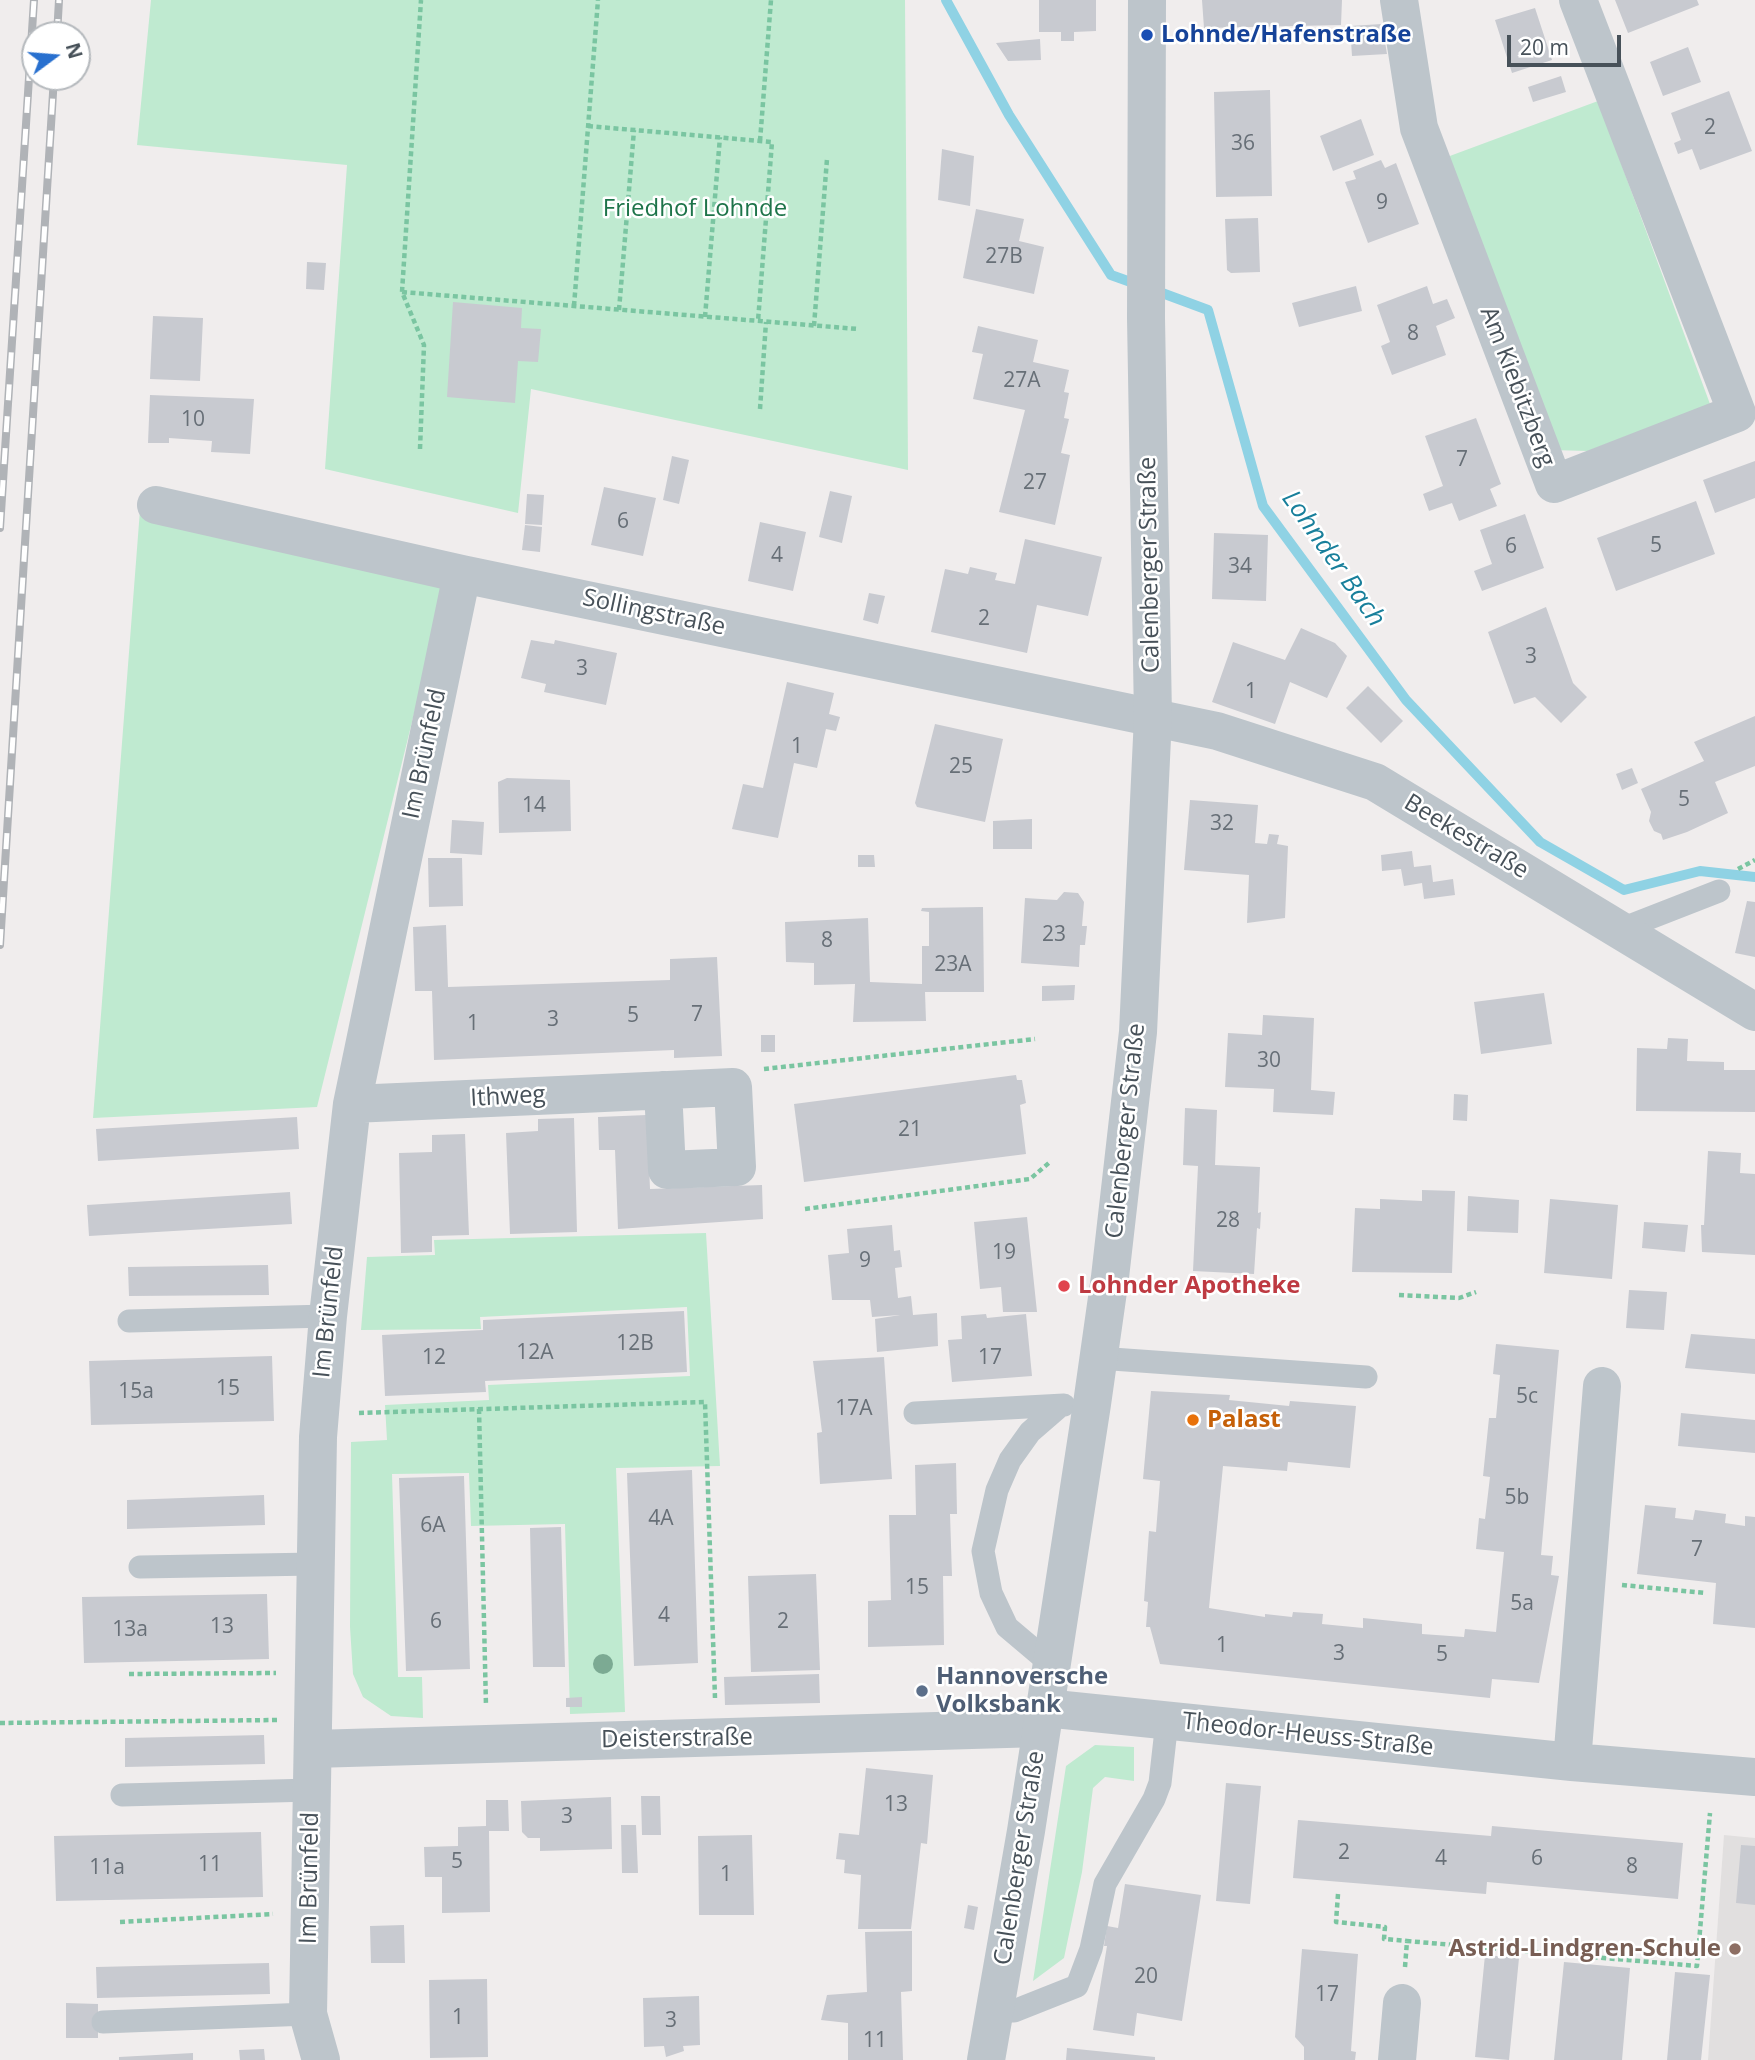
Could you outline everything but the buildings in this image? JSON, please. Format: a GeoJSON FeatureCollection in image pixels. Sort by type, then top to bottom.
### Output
{"type":"FeatureCollection","features":[{"type":"Feature","properties":{"kind":"street","name":"Calenberger Straße"},"geometry":{"type":"LineString","coordinates":[[986,2060],[1052,1665],[1076,1405],[1098,1358],[1138,1032],[1153,717],[1146,318],[1147,0]]}},
{"type":"Feature","properties":{"kind":"street","name":"Am Kiebitzberg"},"geometry":{"type":"LineString","coordinates":[[1399,0],[1419,128],[1554,484],[1737,413],[1578,0]]}},
{"type":"Feature","properties":{"kind":"street","name":"Sollingstraße"},"geometry":{"type":"LineString","coordinates":[[156,505],[462,574],[1153,717]]}},
{"type":"Feature","properties":{"kind":"street","name":"Im Brünfeld"},"geometry":{"type":"LineString","coordinates":[[321,2060],[308,2014],[315,1564],[320,1414],[328,1316],[352,1104],[462,574]]}},
{"type":"Feature","properties":{"kind":"street","name":"Beekestraße"},"geometry":{"type":"LineString","coordinates":[[1153,717],[1217,730],[1375,782],[1755,1012]]}},
{"type":"Feature","properties":{"kind":"street","name":"Ithweg"},"geometry":{"type":"LineString","coordinates":[[352,1104],[733,1087]]}},
{"type":"Feature","properties":{"kind":"street"},"geometry":{"type":"LineString","coordinates":[[663,1090],[667,1170],[737,1167],[733,1087]]}},
{"type":"Feature","properties":{"kind":"street"},"geometry":{"type":"LineString","coordinates":[[1572,1762],[1602,1386]]}},
{"type":"Feature","properties":{"kind":"street","name":"Deisterstraße"},"geometry":{"type":"LineString","coordinates":[[313,1734],[487,1744],[717,1738],[1043,1718]]}},
{"type":"Feature","properties":{"kind":"street","name":"Theodor-Heuss-Straße"},"geometry":{"type":"LineString","coordinates":[[1043,1718],[1167,1721],[1572,1762],[1755,1777]]}},
{"type":"Feature","properties":{"kind":"street"},"geometry":{"type":"LineString","coordinates":[[1397,2060],[1402,2003]]}},
{"type":"Feature","properties":{"kind":"lane"},"geometry":{"type":"LineString","coordinates":[[1619,930],[1719,891]]}},
{"type":"Feature","properties":{"kind":"lane"},"geometry":{"type":"LineString","coordinates":[[129,1321],[328,1316]]}},
{"type":"Feature","properties":{"kind":"lane"},"geometry":{"type":"LineString","coordinates":[[1098,1358],[1366,1377]]}},
{"type":"Feature","properties":{"kind":"lane"},"geometry":{"type":"LineString","coordinates":[[915,1413],[1076,1405]]}},
{"type":"Feature","properties":{"kind":"lane"},"geometry":{"type":"LineString","coordinates":[[1052,1665],[1007,1627],[991,1593],[983,1551],[997,1490],[1010,1460],[1030,1432],[1076,1405]]}},
{"type":"Feature","properties":{"kind":"lane"},"geometry":{"type":"LineString","coordinates":[[140,1567],[315,1564]]}},
{"type":"Feature","properties":{"kind":"lane"},"geometry":{"type":"LineString","coordinates":[[994,2011],[1014,2011],[1077,1986],[1091,1948],[1105,1884],[1160,1783],[1167,1721]]}},
{"type":"Feature","properties":{"kind":"lane"},"geometry":{"type":"LineString","coordinates":[[122,1796],[312,1790]]}},
{"type":"Feature","properties":{"kind":"lane"},"geometry":{"type":"LineString","coordinates":[[103,2022],[308,2014]]}},
{"type":"Feature","properties":{"kind":"path"},"geometry":{"type":"LineString","coordinates":[[419,449],[424,345],[402,292],[421,0]]}},
{"type":"Feature","properties":{"kind":"path"},"geometry":{"type":"LineString","coordinates":[[574,306],[598,0]]}},
{"type":"Feature","properties":{"kind":"path"},"geometry":{"type":"LineString","coordinates":[[760,141],[771,0]]}},
{"type":"Feature","properties":{"kind":"path"},"geometry":{"type":"LineString","coordinates":[[588,126],[772,142],[758,321]]}},
{"type":"Feature","properties":{"kind":"path"},"geometry":{"type":"LineString","coordinates":[[619,310],[634,130]]}},
{"type":"Feature","properties":{"kind":"path"},"geometry":{"type":"LineString","coordinates":[[705,317],[720,137]]}},
{"type":"Feature","properties":{"kind":"path"},"geometry":{"type":"LineString","coordinates":[[814,326],[827,159]]}},
{"type":"Feature","properties":{"kind":"path"},"geometry":{"type":"LineString","coordinates":[[402,292],[858,330]]}},
{"type":"Feature","properties":{"kind":"path"},"geometry":{"type":"LineString","coordinates":[[760,409],[766,322]]}},
{"type":"Feature","properties":{"kind":"path"},"geometry":{"type":"LineString","coordinates":[[1740,866],[1755,860]]}},
{"type":"Feature","properties":{"kind":"path"},"geometry":{"type":"LineString","coordinates":[[733,1087],[760,1069],[1035,1039]]}},
{"type":"Feature","properties":{"kind":"path"},"geometry":{"type":"LineString","coordinates":[[805,1209],[1030,1179],[1050,1162]]}},
{"type":"Feature","properties":{"kind":"path"},"geometry":{"type":"LineString","coordinates":[[1399,1295],[1459,1298],[1476,1292]]}},
{"type":"Feature","properties":{"kind":"path"},"geometry":{"type":"LineString","coordinates":[[320,1414],[705,1402],[717,1738]]}},
{"type":"Feature","properties":{"kind":"path"},"geometry":{"type":"LineString","coordinates":[[479,1409],[487,1744]]}},
{"type":"Feature","properties":{"kind":"path"},"geometry":{"type":"LineString","coordinates":[[1586,1582],[1705,1593]]}},
{"type":"Feature","properties":{"kind":"path"},"geometry":{"type":"LineString","coordinates":[[129,1674],[313,1672]]}},
{"type":"Feature","properties":{"kind":"path"},"geometry":{"type":"LineString","coordinates":[[0,1723],[313,1734]]}},
{"type":"Feature","properties":{"kind":"path"},"geometry":{"type":"LineString","coordinates":[[1338,1894],[1336,1922],[1385,1927],[1384,1939],[1697,1966],[1713,1773]]}},
{"type":"Feature","properties":{"kind":"path"},"geometry":{"type":"LineString","coordinates":[[120,1922],[310,1912]]}},
{"type":"Feature","properties":{"kind":"path"},"geometry":{"type":"LineString","coordinates":[[1402,2003],[1407,1941]]}},
{"type":"Feature","properties":{"kind":"shaded area","name":"Astrid-Lindgren-Schule"},"geometry":{"type":"Polygon","coordinates":[[[1724,1835],[1755,1838],[1755,2060],[1708,2060],[1724,1835]]]}},
{"type":"Feature","properties":{"kind":"green space","name":"Friedhof Lohnde"},"geometry":{"type":"Polygon","coordinates":[[[151,0],[905,0],[908,470],[531,389],[518,513],[325,469],[347,165],[137,145],[151,0]]]}},
{"type":"Feature","properties":{"kind":"green space"},"geometry":{"type":"Polygon","coordinates":[[[1598,101],[1710,404],[1588,451],[1552,450],[1439,160],[1598,101]]]}},
{"type":"Feature","properties":{"kind":"green space"},"geometry":{"type":"Polygon","coordinates":[[[140,510],[446,584],[317,1107],[93,1118],[140,510]]]}},
{"type":"Feature","properties":{"kind":"green space"},"geometry":{"type":"Polygon","coordinates":[[[706,1233],[720,1466],[616,1468],[625,1712],[570,1714],[565,1524],[471,1526],[469,1473],[392,1474],[398,1677],[422,1677],[423,1718],[391,1716],[363,1697],[353,1674],[350,1627],[351,1442],[387,1440],[385,1405],[489,1400],[488,1385],[690,1376],[687,1307],[480,1317],[481,1329],[361,1330],[367,1257],[435,1255],[434,1240],[706,1233]]]}},
{"type":"Feature","properties":{"kind":"green space"},"geometry":{"type":"Polygon","coordinates":[[[1095,1745],[1134,1747],[1134,1781],[1105,1777],[1093,1788],[1082,1872],[1064,1958],[1033,1981],[1066,1766],[1095,1745]]]}},
{"type":"Feature","properties":{"kind":"waterway","name":"Lohnder Bach"},"geometry":{"type":"LineString","coordinates":[[946,0],[1009,115],[1111,275],[1139,285]]}},
{"type":"Feature","properties":{"kind":"waterway","name":"Lohnder Bach"},"geometry":{"type":"LineString","coordinates":[[1154,290],[1208,310],[1263,506],[1406,700],[1540,842],[1624,890],[1700,871],[1755,877]]}},
{"type":"Feature","properties":{"kind":"railway"},"geometry":{"type":"LineString","coordinates":[[0,528],[34,0]]}},
{"type":"Feature","properties":{"kind":"railway"},"geometry":{"type":"LineString","coordinates":[[58,21],[59,0]]}},
{"type":"Feature","properties":{"kind":"railway"},"geometry":{"type":"LineString","coordinates":[[0,945],[53,91]]}},
{"type":"Feature","properties":{"kind":"place","name":"Lohnde/Hafenstraße"},"geometry":{"type":"Point","coordinates":[1147,35]}},
{"type":"Feature","properties":{"kind":"place","name":"Lohnder Apotheke"},"geometry":{"type":"Point","coordinates":[1064,1286]}},
{"type":"Feature","properties":{"kind":"place","name":"Palast"},"geometry":{"type":"Point","coordinates":[1193,1420]}},
{"type":"Feature","properties":{"kind":"place","name":"Hannoversche Volksbank"},"geometry":{"type":"Point","coordinates":[922,1691]}},
{"type":"Feature","properties":{"kind":"place","name":"Astrid-Lindgren-Schule"},"geometry":{"type":"Point","coordinates":[1735,1949]}}]}
